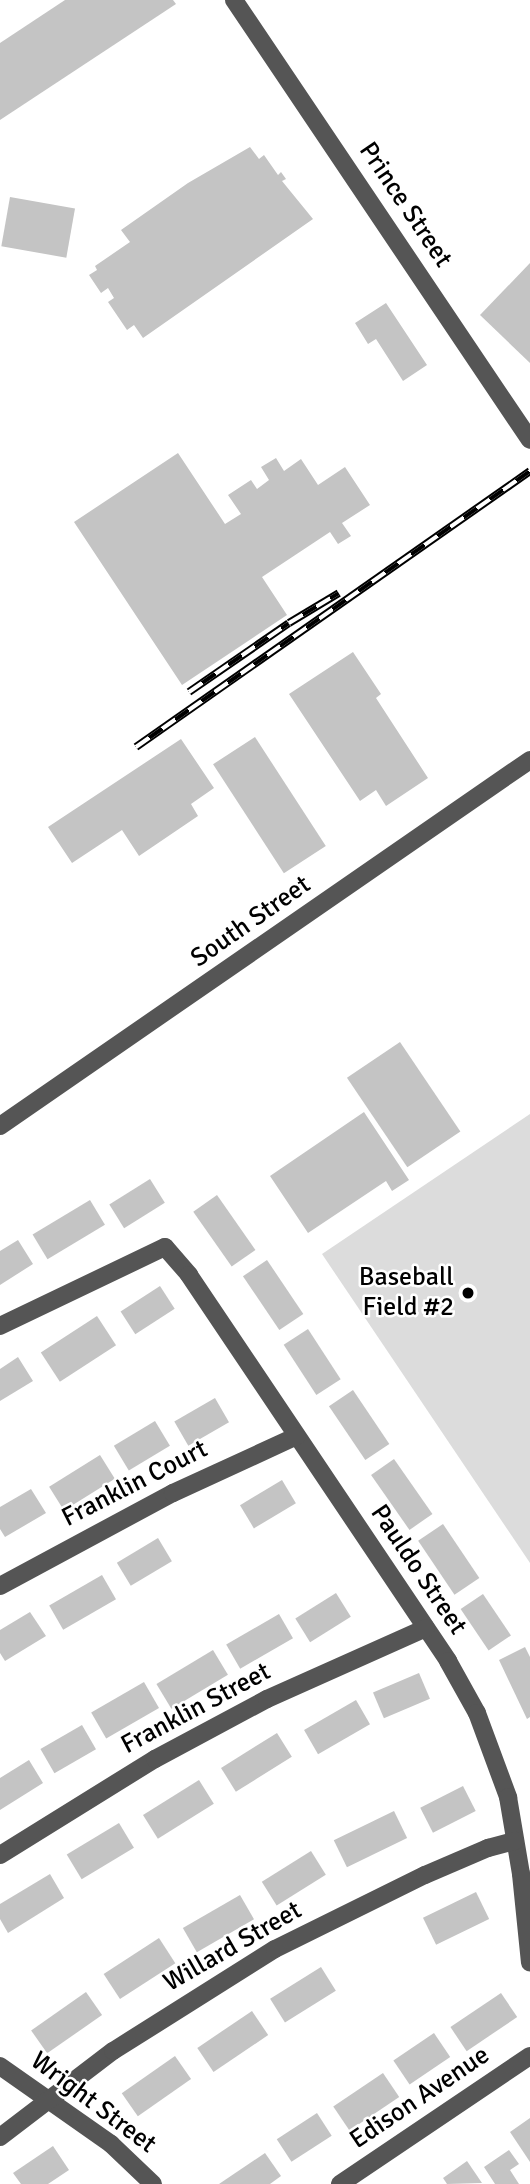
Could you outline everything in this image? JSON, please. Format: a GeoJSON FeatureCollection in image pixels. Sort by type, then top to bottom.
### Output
{"type":"FeatureCollection","features":[{"type":"Feature","properties":{"kind":"street","name":"Prince Street"},"geometry":{"type":"LineString","coordinates":[[234,0],[530,440]]}},
{"type":"Feature","properties":{"kind":"street","name":"South Street"},"geometry":{"type":"LineString","coordinates":[[0,1126],[530,760]]}},
{"type":"Feature","properties":{"kind":"street","name":"Pauldo Street"},"geometry":{"type":"LineString","coordinates":[[0,1326],[165,1247],[189,1275],[426,1628],[477,1713],[508,1797],[530,1963]]}},
{"type":"Feature","properties":{"kind":"street","name":"Franklin Court"},"geometry":{"type":"LineString","coordinates":[[0,1586],[173,1493],[297,1436]]}},
{"type":"Feature","properties":{"kind":"street","name":"Franklin Street"},"geometry":{"type":"LineString","coordinates":[[0,1855],[155,1759],[267,1699],[426,1628]]}},
{"type":"Feature","properties":{"kind":"street","name":"Willard Street"},"geometry":{"type":"LineString","coordinates":[[0,2137],[113,2051],[275,1949],[425,1875],[488,1848],[515,1841]]}},
{"type":"Feature","properties":{"kind":"street","name":"Edison Avenue"},"geometry":{"type":"LineString","coordinates":[[340,2184],[530,2056]]}},
{"type":"Feature","properties":{"kind":"street","name":"Wright Street"},"geometry":{"type":"LineString","coordinates":[[0,2066],[111,2144],[153,2184]]}},
{"type":"Feature","properties":{"kind":"shaded area"},"geometry":{"type":"Polygon","coordinates":[[[530,1114],[530,1563],[322,1254],[530,1114]]]}},
{"type":"Feature","properties":{"kind":"building"},"geometry":{"type":"Polygon","coordinates":[[[65,0],[173,0],[176,4],[0,120],[0,43],[65,0]]]}},
{"type":"Feature","properties":{"kind":"building"},"geometry":{"type":"Polygon","coordinates":[[[250,147],[259,159],[264,155],[278,175],[281,172],[286,179],[282,181],[313,219],[143,338],[134,325],[127,330],[108,302],[114,298],[108,288],[101,293],[89,275],[97,270],[95,266],[130,242],[121,230],[188,183],[250,147]]]}},
{"type":"Feature","properties":{"kind":"building"},"geometry":{"type":"Polygon","coordinates":[[[10,197],[75,208],[66,258],[1,246],[10,197]]]}},
{"type":"Feature","properties":{"kind":"building"},"geometry":{"type":"Polygon","coordinates":[[[530,263],[530,363],[480,315],[530,263]]]}},
{"type":"Feature","properties":{"kind":"building"},"geometry":{"type":"Polygon","coordinates":[[[386,303],[427,365],[403,381],[376,339],[368,344],[355,323],[386,303]]]}},
{"type":"Feature","properties":{"kind":"building"},"geometry":{"type":"Polygon","coordinates":[[[178,453],[225,524],[241,514],[228,495],[251,480],[257,489],[269,480],[261,467],[276,458],[284,471],[301,459],[318,485],[345,467],[370,505],[342,523],[351,536],[338,544],[330,532],[262,577],[287,615],[182,685],[74,522],[178,453]]]}},
{"type":"Feature","properties":{"kind":"building"},"geometry":{"type":"Polygon","coordinates":[[[353,652],[381,694],[376,698],[428,778],[386,806],[376,790],[360,801],[289,694],[353,652]]]}},
{"type":"Feature","properties":{"kind":"building"},"geometry":{"type":"Polygon","coordinates":[[[255,737],[326,846],[284,873],[213,764],[255,737]]]}},
{"type":"Feature","properties":{"kind":"building"},"geometry":{"type":"Polygon","coordinates":[[[181,739],[214,788],[191,804],[198,816],[139,856],[122,830],[72,863],[48,827],[181,739]]]}},
{"type":"Feature","properties":{"kind":"building"},"geometry":{"type":"Polygon","coordinates":[[[400,1042],[460,1132],[407,1167],[347,1078],[400,1042]]]}},
{"type":"Feature","properties":{"kind":"building"},"geometry":{"type":"Polygon","coordinates":[[[364,1112],[409,1180],[392,1191],[386,1181],[308,1233],[270,1176],[364,1112]]]}},
{"type":"Feature","properties":{"kind":"building"},"geometry":{"type":"Polygon","coordinates":[[[150,1179],[165,1203],[124,1228],[109,1204],[150,1179]]]}},
{"type":"Feature","properties":{"kind":"building"},"geometry":{"type":"Polygon","coordinates":[[[217,1195],[255,1250],[232,1267],[193,1212],[217,1195]]]}},
{"type":"Feature","properties":{"kind":"building"},"geometry":{"type":"Polygon","coordinates":[[[90,1200],[105,1225],[48,1259],[33,1235],[90,1200]]]}},
{"type":"Feature","properties":{"kind":"building"},"geometry":{"type":"Polygon","coordinates":[[[18,1240],[33,1264],[0,1285],[0,1251],[18,1240]]]}},
{"type":"Feature","properties":{"kind":"building"},"geometry":{"type":"Polygon","coordinates":[[[267,1260],[303,1314],[279,1330],[243,1276],[267,1260]]]}},
{"type":"Feature","properties":{"kind":"building"},"geometry":{"type":"Polygon","coordinates":[[[160,1286],[175,1309],[135,1334],[121,1312],[160,1286]]]}},
{"type":"Feature","properties":{"kind":"building"},"geometry":{"type":"Polygon","coordinates":[[[97,1316],[116,1345],[60,1382],[41,1352],[97,1316]]]}},
{"type":"Feature","properties":{"kind":"building"},"geometry":{"type":"Polygon","coordinates":[[[308,1329],[341,1379],[316,1395],[284,1345],[308,1329]]]}},
{"type":"Feature","properties":{"kind":"building"},"geometry":{"type":"Polygon","coordinates":[[[18,1357],[33,1381],[0,1401],[0,1369],[18,1357]]]}},
{"type":"Feature","properties":{"kind":"building"},"geometry":{"type":"Polygon","coordinates":[[[353,1390],[389,1444],[365,1460],[329,1406],[353,1390]]]}},
{"type":"Feature","properties":{"kind":"building"},"geometry":{"type":"Polygon","coordinates":[[[215,1398],[229,1422],[188,1446],[174,1422],[215,1398]]]}},
{"type":"Feature","properties":{"kind":"building"},"geometry":{"type":"Polygon","coordinates":[[[155,1421],[170,1446],[129,1471],[114,1446],[155,1421]]]}},
{"type":"Feature","properties":{"kind":"building"},"geometry":{"type":"Polygon","coordinates":[[[100,1455],[115,1479],[64,1511],[49,1487],[100,1455]]]}},
{"type":"Feature","properties":{"kind":"building"},"geometry":{"type":"Polygon","coordinates":[[[394,1459],[432,1514],[409,1530],[371,1475],[394,1459]]]}},
{"type":"Feature","properties":{"kind":"building"},"geometry":{"type":"Polygon","coordinates":[[[282,1480],[296,1503],[254,1528],[240,1505],[282,1480]]]}},
{"type":"Feature","properties":{"kind":"building"},"geometry":{"type":"Polygon","coordinates":[[[31,1489],[46,1513],[5,1537],[0,1529],[0,1507],[31,1489]]]}},
{"type":"Feature","properties":{"kind":"building"},"geometry":{"type":"Polygon","coordinates":[[[443,1524],[479,1578],[454,1595],[418,1541],[443,1524]]]}},
{"type":"Feature","properties":{"kind":"building"},"geometry":{"type":"Polygon","coordinates":[[[158,1538],[172,1561],[131,1586],[117,1563],[158,1538]]]}},
{"type":"Feature","properties":{"kind":"building"},"geometry":{"type":"Polygon","coordinates":[[[102,1575],[116,1599],[63,1630],[49,1606],[102,1575]]]}},
{"type":"Feature","properties":{"kind":"building"},"geometry":{"type":"Polygon","coordinates":[[[336,1593],[351,1617],[310,1642],[295,1618],[336,1593]]]}},
{"type":"Feature","properties":{"kind":"building"},"geometry":{"type":"Polygon","coordinates":[[[483,1594],[511,1635],[489,1651],[461,1609],[483,1594]]]}},
{"type":"Feature","properties":{"kind":"building"},"geometry":{"type":"Polygon","coordinates":[[[30,1612],[46,1636],[5,1661],[0,1653],[0,1630],[30,1612]]]}},
{"type":"Feature","properties":{"kind":"building"},"geometry":{"type":"Polygon","coordinates":[[[279,1614],[293,1638],[240,1669],[226,1644],[279,1614]]]}},
{"type":"Feature","properties":{"kind":"building"},"geometry":{"type":"Polygon","coordinates":[[[525,1647],[530,1657],[530,1717],[527,1719],[499,1660],[525,1647]]]}},
{"type":"Feature","properties":{"kind":"building"},"geometry":{"type":"Polygon","coordinates":[[[213,1650],[228,1675],[171,1709],[156,1684],[213,1650]]]}},
{"type":"Feature","properties":{"kind":"building"},"geometry":{"type":"Polygon","coordinates":[[[419,1673],[430,1699],[384,1718],[373,1693],[419,1673]]]}},
{"type":"Feature","properties":{"kind":"building"},"geometry":{"type":"Polygon","coordinates":[[[144,1682],[159,1708],[106,1738],[91,1712],[144,1682]]]}},
{"type":"Feature","properties":{"kind":"building"},"geometry":{"type":"Polygon","coordinates":[[[356,1700],[370,1724],[318,1754],[304,1730],[356,1700]]]}},
{"type":"Feature","properties":{"kind":"building"},"geometry":{"type":"Polygon","coordinates":[[[82,1725],[96,1749],[54,1773],[40,1749],[82,1725]]]}},
{"type":"Feature","properties":{"kind":"building"},"geometry":{"type":"Polygon","coordinates":[[[277,1733],[292,1757],[236,1792],[221,1768],[277,1733]]]}},
{"type":"Feature","properties":{"kind":"building"},"geometry":{"type":"Polygon","coordinates":[[[29,1760],[43,1783],[0,1810],[0,1778],[29,1760]]]}},
{"type":"Feature","properties":{"kind":"building"},"geometry":{"type":"Polygon","coordinates":[[[199,1780],[214,1804],[158,1839],[143,1815],[199,1780]]]}},
{"type":"Feature","properties":{"kind":"building"},"geometry":{"type":"Polygon","coordinates":[[[463,1786],[476,1811],[433,1833],[420,1808],[463,1786]]]}},
{"type":"Feature","properties":{"kind":"building"},"geometry":{"type":"Polygon","coordinates":[[[394,1811],[407,1838],[347,1867],[334,1840],[394,1811]]]}},
{"type":"Feature","properties":{"kind":"building"},"geometry":{"type":"Polygon","coordinates":[[[119,1823],[134,1848],[82,1879],[67,1854],[119,1823]]]}},
{"type":"Feature","properties":{"kind":"building"},"geometry":{"type":"Polygon","coordinates":[[[311,1851],[326,1875],[277,1905],[262,1882],[311,1851]]]}},
{"type":"Feature","properties":{"kind":"building"},"geometry":{"type":"Polygon","coordinates":[[[50,1874],[64,1898],[8,1933],[0,1919],[0,1904],[50,1874]]]}},
{"type":"Feature","properties":{"kind":"building"},"geometry":{"type":"Polygon","coordinates":[[[476,1892],[489,1919],[436,1945],[423,1918],[476,1892]]]}},
{"type":"Feature","properties":{"kind":"building"},"geometry":{"type":"Polygon","coordinates":[[[240,1895],[254,1919],[197,1952],[183,1928],[240,1895]]]}},
{"type":"Feature","properties":{"kind":"building"},"geometry":{"type":"Polygon","coordinates":[[[159,1938],[175,1963],[120,1999],[104,1974],[159,1938]]]}},
{"type":"Feature","properties":{"kind":"building"},"geometry":{"type":"Polygon","coordinates":[[[321,1967],[336,1991],[285,2023],[270,1999],[321,1967]]]}},
{"type":"Feature","properties":{"kind":"building"},"geometry":{"type":"Polygon","coordinates":[[[86,1992],[102,2015],[47,2053],[31,2030],[86,1992]]]}},
{"type":"Feature","properties":{"kind":"building"},"geometry":{"type":"Polygon","coordinates":[[[501,1993],[517,2017],[467,2051],[450,2027],[501,1993]]]}},
{"type":"Feature","properties":{"kind":"building"},"geometry":{"type":"Polygon","coordinates":[[[252,2011],[268,2035],[214,2072],[197,2048],[252,2011]]]}},
{"type":"Feature","properties":{"kind":"building"},"geometry":{"type":"Polygon","coordinates":[[[434,2033],[450,2057],[410,2084],[393,2060],[434,2033]]]}},
{"type":"Feature","properties":{"kind":"building"},"geometry":{"type":"Polygon","coordinates":[[[175,2056],[191,2079],[138,2116],[122,2093],[175,2056]]]}},
{"type":"Feature","properties":{"kind":"building"},"geometry":{"type":"Polygon","coordinates":[[[383,2073],[399,2097],[349,2131],[333,2107],[383,2073]]]}},
{"type":"Feature","properties":{"kind":"building"},"geometry":{"type":"Polygon","coordinates":[[[317,2113],[332,2136],[291,2162],[277,2139],[317,2113]]]}},
{"type":"Feature","properties":{"kind":"building"},"geometry":{"type":"Polygon","coordinates":[[[530,2118],[530,2162],[510,2132],[530,2118]]]}},
{"type":"Feature","properties":{"kind":"building"},"geometry":{"type":"Polygon","coordinates":[[[53,2146],[69,2170],[48,2184],[21,2184],[13,2173],[53,2146]]]}},
{"type":"Feature","properties":{"kind":"building"},"geometry":{"type":"Polygon","coordinates":[[[509,2150],[519,2164],[510,2170],[519,2184],[495,2184],[484,2167],[509,2150]]]}},
{"type":"Feature","properties":{"kind":"building"},"geometry":{"type":"Polygon","coordinates":[[[265,2153],[281,2176],[270,2184],[219,2184],[265,2153]]]}},
{"type":"Feature","properties":{"kind":"building"},"geometry":{"type":"Polygon","coordinates":[[[467,2161],[482,2183],[447,2184],[443,2178],[467,2161]]]}},
{"type":"Feature","properties":{"kind":"railway"},"geometry":{"type":"LineString","coordinates":[[136,747],[530,471]]}},
{"type":"Feature","properties":{"kind":"railway"},"geometry":{"type":"LineString","coordinates":[[189,692],[289,623],[339,593]]}},
{"type":"Feature","properties":{"kind":"place","name":"Baseball Field #2"},"geometry":{"type":"Point","coordinates":[468,1293]}}]}
